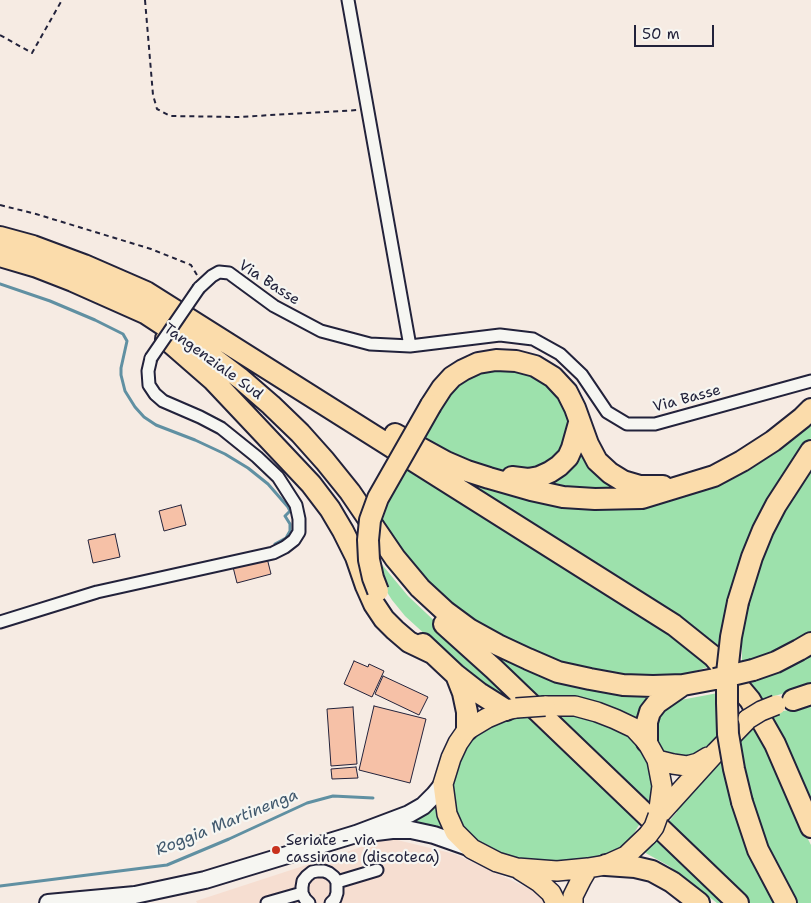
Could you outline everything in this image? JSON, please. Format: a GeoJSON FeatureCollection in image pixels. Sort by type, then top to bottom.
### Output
{"type":"FeatureCollection","features":[{"type":"Feature","properties":{"kind":"highway","name":"Tangenziale Sud"},"geometry":{"type":"LineString","coordinates":[[0,237],[33,246],[84,265],[146,292],[225,341]]}},
{"type":"Feature","properties":{"kind":"highway","name":"Tangenziale Sud"},"geometry":{"type":"LineString","coordinates":[[0,256],[37,267],[73,281],[145,313],[212,357],[241,379],[271,404],[326,461],[350,492],[395,558]]}},
{"type":"Feature","properties":{"kind":"highway"},"geometry":{"type":"LineString","coordinates":[[145,313],[152,328],[212,380],[311,484],[330,509],[343,531],[356,557],[374,604],[384,619],[409,642],[432,653]]}},
{"type":"Feature","properties":{"kind":"highway"},"geometry":{"type":"LineString","coordinates":[[225,341],[293,373],[342,404],[446,462],[467,471],[514,485],[564,497],[616,500],[642,498],[714,476],[773,441],[811,409]]}},
{"type":"Feature","properties":{"kind":"highway"},"geometry":{"type":"LineString","coordinates":[[225,341],[674,625],[714,658],[750,700],[776,744],[811,827]]}},
{"type":"Feature","properties":{"kind":"highway"},"geometry":{"type":"LineString","coordinates":[[511,709],[479,692],[456,675],[400,622],[387,608],[378,590],[369,560],[370,520],[378,498],[442,388],[452,377],[478,363],[496,360],[516,361],[535,366],[553,377],[567,392],[597,461],[610,473],[623,481],[640,486],[683,486]]}},
{"type":"Feature","properties":{"kind":"highway"},"geometry":{"type":"LineString","coordinates":[[421,448],[512,478],[528,479],[550,472],[568,457],[579,423]]}},
{"type":"Feature","properties":{"kind":"highway"},"geometry":{"type":"LineString","coordinates":[[786,903],[758,850],[742,802],[728,734],[727,673],[731,637],[738,602],[752,557],[776,504],[811,451]]}},
{"type":"Feature","properties":{"kind":"highway"},"geometry":{"type":"LineString","coordinates":[[395,558],[420,588],[446,612],[469,629],[498,645],[558,672],[623,685],[683,685],[753,670],[776,662],[811,643]]}},
{"type":"Feature","properties":{"kind":"highway"},"geometry":{"type":"LineString","coordinates":[[395,558],[402,584],[494,669],[738,903]]}},
{"type":"Feature","properties":{"kind":"highway"},"geometry":{"type":"LineString","coordinates":[[456,675],[467,712],[467,730]]}},
{"type":"Feature","properties":{"kind":"highway"},"geometry":{"type":"LineString","coordinates":[[647,742],[647,722],[650,712],[657,703],[683,685]]}},
{"type":"Feature","properties":{"kind":"highway"},"geometry":{"type":"LineString","coordinates":[[597,866],[635,867],[652,871],[672,882],[699,903]]}},
{"type":"Feature","properties":{"kind":"main road"},"geometry":{"type":"LineString","coordinates":[[658,816],[748,719],[761,711],[798,700]]}},
{"type":"Feature","properties":{"kind":"main road"},"geometry":{"type":"LineString","coordinates":[[48,903],[135,895],[205,880],[356,834],[409,814],[423,806],[443,784],[451,758],[467,730],[487,718],[511,709],[575,706],[597,712],[634,728],[647,742],[658,760],[662,786],[658,816],[654,827],[626,856],[597,866],[557,871],[517,868],[497,862],[472,849],[434,835],[411,830],[356,834]]}},
{"type":"Feature","properties":{"kind":"main road"},"geometry":{"type":"LineString","coordinates":[[658,760],[688,766],[698,763],[716,752]]}},
{"type":"Feature","properties":{"kind":"main road"},"geometry":{"type":"LineString","coordinates":[[443,784],[447,814],[455,832],[472,849]]}},
{"type":"Feature","properties":{"kind":"main road"},"geometry":{"type":"LineString","coordinates":[[573,903],[573,896],[580,880],[597,866]]}},
{"type":"Feature","properties":{"kind":"main road"},"geometry":{"type":"LineString","coordinates":[[517,868],[539,882],[551,893],[556,903]]}},
{"type":"Feature","properties":{"kind":"street"},"geometry":{"type":"LineString","coordinates":[[348,0],[410,346]]}},
{"type":"Feature","properties":{"kind":"street","name":"Via Basse"},"geometry":{"type":"LineString","coordinates":[[202,284],[220,272],[229,273],[274,306],[321,331],[370,344],[410,346],[500,335],[533,339],[560,354],[582,375],[607,412],[627,424],[655,424],[811,381]]}},
{"type":"Feature","properties":{"kind":"street"},"geometry":{"type":"LineString","coordinates":[[0,622],[97,592],[272,552],[294,540],[299,532],[296,505],[278,477],[221,428],[163,401],[149,385],[148,371],[151,358],[202,284]]}},
{"type":"Feature","properties":{"kind":"street"},"geometry":{"type":"LineString","coordinates":[[337,882],[377,870]]}},
{"type":"Feature","properties":{"kind":"street"},"geometry":{"type":"LineString","coordinates":[[267,903],[305,898],[302,887],[303,881],[312,872],[324,871],[329,873],[337,882],[337,894],[331,903]]}},
{"type":"Feature","properties":{"kind":"path"},"geometry":{"type":"LineString","coordinates":[[0,35],[32,52],[62,0]]}},
{"type":"Feature","properties":{"kind":"path"},"geometry":{"type":"LineString","coordinates":[[145,0],[153,95],[157,108],[170,116],[238,117],[368,110]]}},
{"type":"Feature","properties":{"kind":"path"},"geometry":{"type":"LineString","coordinates":[[0,205],[36,214],[151,250],[191,265],[202,284]]}},
{"type":"Feature","properties":{"kind":"shaded area"},"geometry":{"type":"Polygon","coordinates":[[[389,838],[455,854],[560,903],[197,903],[196,901],[389,838]]]}},
{"type":"Feature","properties":{"kind":"green space"},"geometry":{"type":"Polygon","coordinates":[[[491,370],[508,370],[524,374],[546,383],[562,397],[571,416],[572,431],[554,465],[511,474],[434,445],[423,436],[452,390],[467,378],[491,370]]]}},
{"type":"Feature","properties":{"kind":"green space"},"geometry":{"type":"Polygon","coordinates":[[[811,419],[811,438],[768,503],[747,542],[729,595],[718,652],[459,480],[463,474],[657,502],[811,419]]]}},
{"type":"Feature","properties":{"kind":"green space"},"geometry":{"type":"Polygon","coordinates":[[[577,447],[633,493],[540,488],[577,447]]]}},
{"type":"Feature","properties":{"kind":"green space"},"geometry":{"type":"Polygon","coordinates":[[[811,460],[811,631],[776,651],[742,664],[742,640],[750,593],[774,524],[811,460]]]}},
{"type":"Feature","properties":{"kind":"green space"},"geometry":{"type":"Polygon","coordinates":[[[407,466],[661,628],[711,666],[677,677],[620,676],[571,669],[501,640],[456,608],[416,572],[382,523],[388,503],[407,466]]]}},
{"type":"Feature","properties":{"kind":"green space"},"geometry":{"type":"Polygon","coordinates":[[[379,561],[408,596],[514,696],[498,696],[488,692],[405,616],[385,589],[388,588],[379,561]]]}},
{"type":"Feature","properties":{"kind":"green space"},"geometry":{"type":"Polygon","coordinates":[[[484,650],[559,683],[608,692],[660,694],[641,726],[580,700],[546,696],[529,698],[484,650]]]}},
{"type":"Feature","properties":{"kind":"green space"},"geometry":{"type":"Polygon","coordinates":[[[811,653],[811,687],[761,700],[751,683],[811,653]]]}},
{"type":"Feature","properties":{"kind":"green space"},"geometry":{"type":"Polygon","coordinates":[[[718,693],[720,736],[695,762],[661,752],[655,740],[656,720],[663,708],[675,701],[718,693]]]}},
{"type":"Feature","properties":{"kind":"green space"},"geometry":{"type":"Polygon","coordinates":[[[811,707],[811,815],[796,774],[799,772],[787,744],[772,718],[783,711],[811,707]]]}},
{"type":"Feature","properties":{"kind":"green space"},"geometry":{"type":"Polygon","coordinates":[[[552,712],[564,713],[623,729],[644,754],[651,770],[654,793],[649,810],[552,712]]]}},
{"type":"Feature","properties":{"kind":"green space"},"geometry":{"type":"Polygon","coordinates":[[[531,714],[642,820],[633,835],[635,838],[627,845],[610,854],[591,860],[565,864],[520,861],[475,844],[459,822],[451,788],[457,759],[473,736],[495,721],[531,714]]]}},
{"type":"Feature","properties":{"kind":"green space"},"geometry":{"type":"Polygon","coordinates":[[[757,725],[797,818],[811,845],[811,903],[794,903],[768,854],[761,831],[751,797],[739,737],[757,725]]]}},
{"type":"Feature","properties":{"kind":"green space"},"geometry":{"type":"Polygon","coordinates":[[[722,756],[732,803],[735,804],[779,903],[745,903],[665,826],[677,812],[675,810],[722,756]]]}},
{"type":"Feature","properties":{"kind":"green space"},"geometry":{"type":"Polygon","coordinates":[[[438,799],[450,833],[409,822],[438,799]]]}},
{"type":"Feature","properties":{"kind":"green space"},"geometry":{"type":"Polygon","coordinates":[[[658,834],[731,903],[717,903],[669,866],[642,851],[658,834]]]}},
{"type":"Feature","properties":{"kind":"building"},"geometry":{"type":"Polygon","coordinates":[[[181,505],[186,525],[164,531],[159,511],[181,505]]]}},
{"type":"Feature","properties":{"kind":"building"},"geometry":{"type":"Polygon","coordinates":[[[115,534],[120,557],[93,563],[88,540],[115,534]]]}},
{"type":"Feature","properties":{"kind":"building"},"geometry":{"type":"Polygon","coordinates":[[[267,558],[271,574],[237,583],[233,567],[267,558]]]}},
{"type":"Feature","properties":{"kind":"building"},"geometry":{"type":"Polygon","coordinates":[[[354,661],[368,667],[369,664],[384,671],[372,697],[344,684],[354,661]]]}},
{"type":"Feature","properties":{"kind":"building"},"geometry":{"type":"Polygon","coordinates":[[[383,676],[428,697],[419,715],[375,694],[383,676]]]}},
{"type":"Feature","properties":{"kind":"building"},"geometry":{"type":"Polygon","coordinates":[[[374,706],[426,719],[410,783],[359,770],[374,706]]]}},
{"type":"Feature","properties":{"kind":"building"},"geometry":{"type":"Polygon","coordinates":[[[353,707],[357,764],[331,766],[327,709],[353,707]]]}},
{"type":"Feature","properties":{"kind":"building"},"geometry":{"type":"Polygon","coordinates":[[[356,767],[358,778],[332,779],[331,769],[356,767]]]}},
{"type":"Feature","properties":{"kind":"waterway"},"geometry":{"type":"LineString","coordinates":[[0,284],[50,301],[123,334],[127,341],[121,375],[125,391],[135,407],[144,417],[156,425],[225,454],[248,468],[268,484],[290,511],[285,516],[290,524],[290,531],[286,538],[275,544]]}},
{"type":"Feature","properties":{"kind":"waterway","name":"Roggia Martinenga"},"geometry":{"type":"LineString","coordinates":[[0,886],[167,865],[307,803],[333,796],[373,798]]}},
{"type":"Feature","properties":{"kind":"place","name":"Seriate - via cassinone (discoteca)"},"geometry":{"type":"Point","coordinates":[276,850]}}]}
